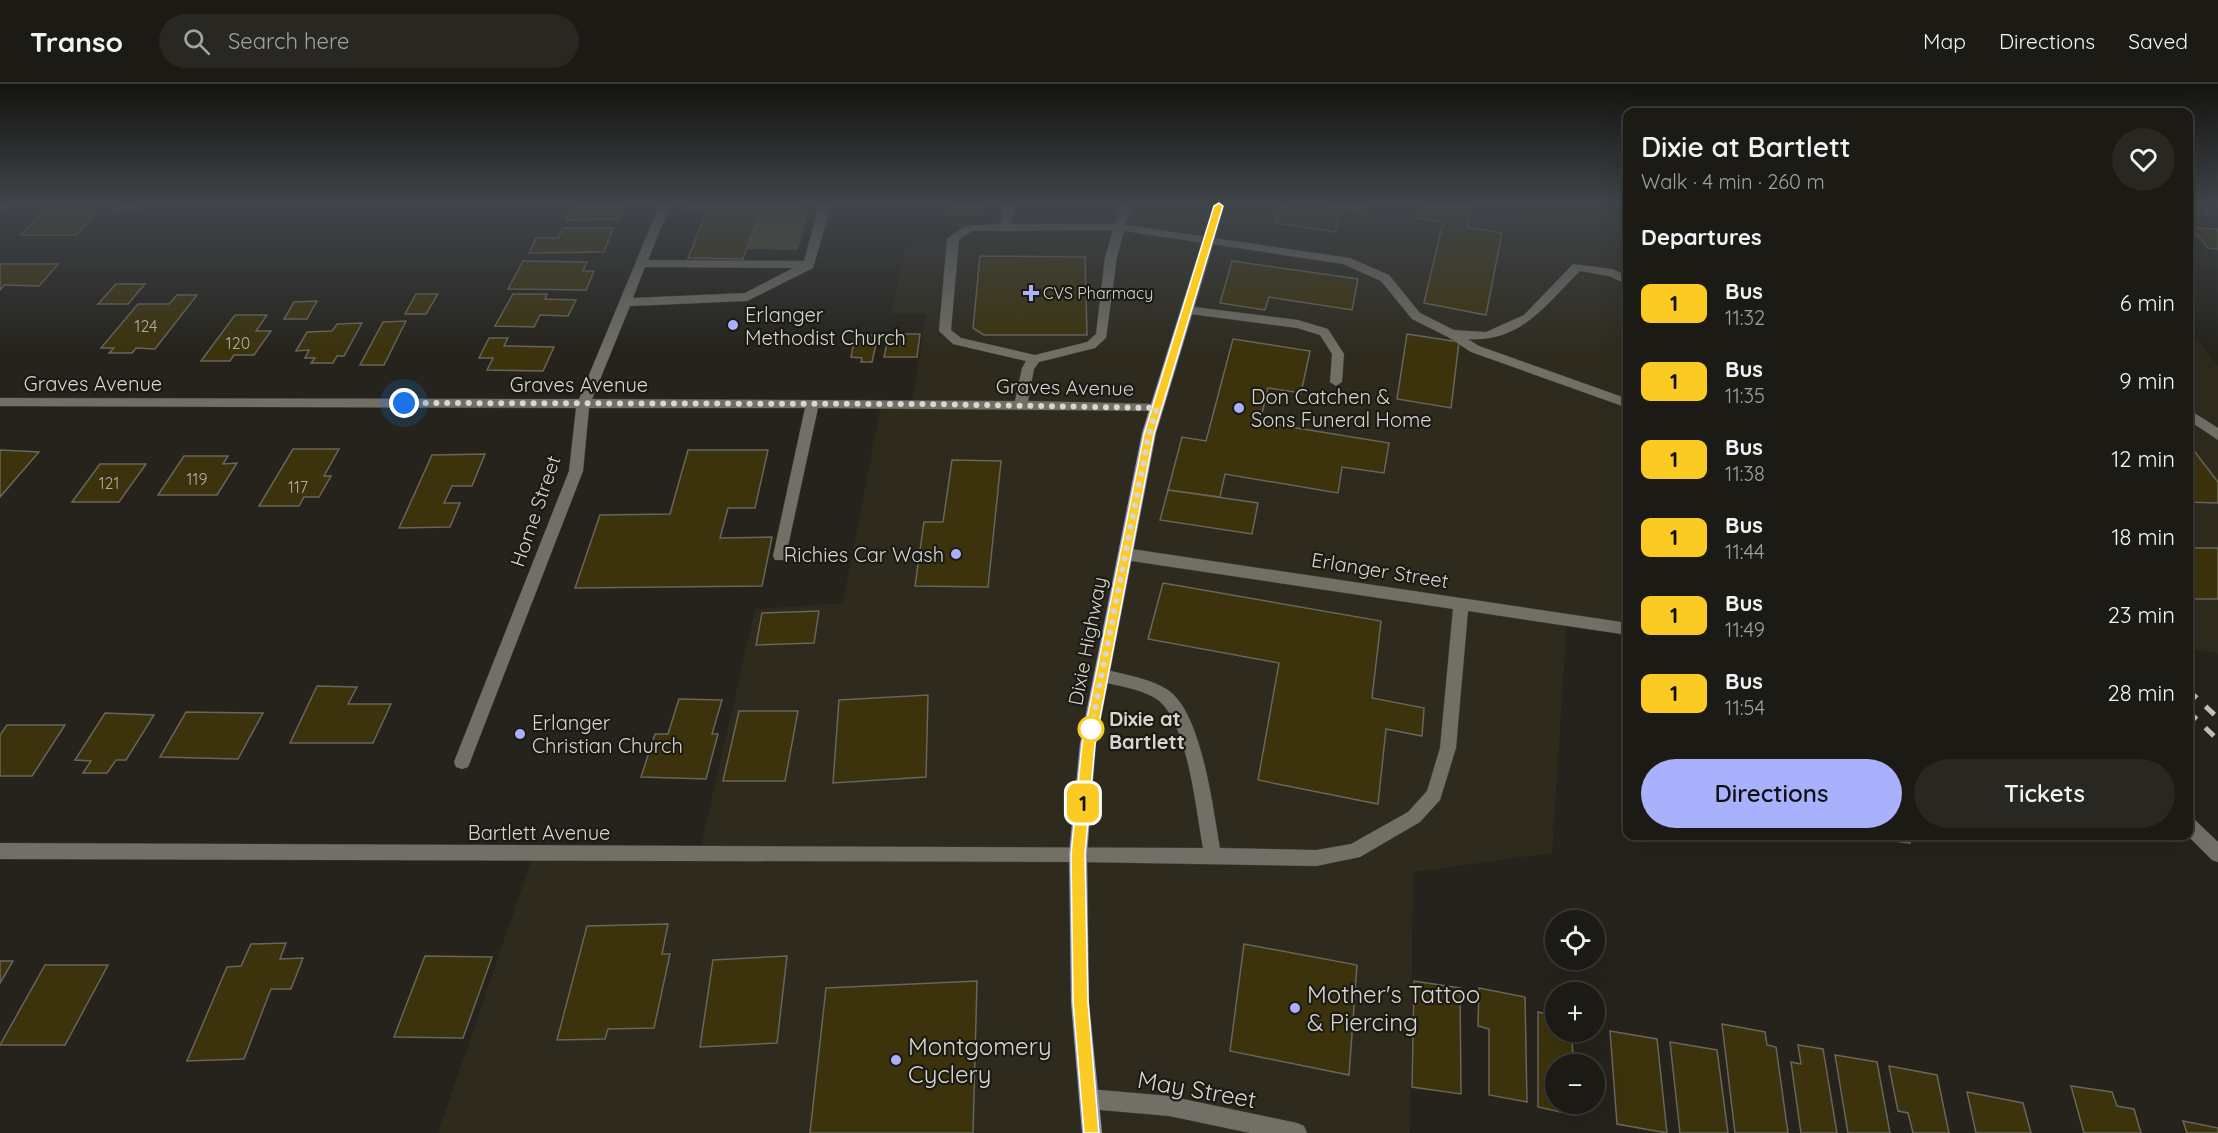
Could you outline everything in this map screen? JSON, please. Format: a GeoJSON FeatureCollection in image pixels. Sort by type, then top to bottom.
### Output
{"type":"FeatureCollection","features":[{"type":"Feature","properties":{"kind":"main road","name":"Dixie Highway"},"geometry":{"type":"LineString","coordinates":[[1092,1133],[1080,1002],[1078,854],[1088,744],[1149,434],[1204,255]]}},
{"type":"Feature","properties":{"kind":"street","name":"Home Street"},"geometry":{"type":"LineString","coordinates":[[462,762],[576,471],[580,419],[584,404],[644,255]]}},
{"type":"Feature","properties":{"kind":"street"},"geometry":{"type":"LineString","coordinates":[[625,302],[747,297],[808,265],[811,255]]}},
{"type":"Feature","properties":{"kind":"street"},"geometry":{"type":"LineString","coordinates":[[952,255],[945,331],[957,341],[1035,359],[1091,345],[1102,335],[1112,255]]}},
{"type":"Feature","properties":{"kind":"street"},"geometry":{"type":"LineString","coordinates":[[1306,255],[1346,261],[1385,278],[1416,316],[1452,334],[1475,349],[1623,402]]}},
{"type":"Feature","properties":{"kind":"street"},"geometry":{"type":"LineString","coordinates":[[641,262],[808,265]]}},
{"type":"Feature","properties":{"kind":"street"},"geometry":{"type":"LineString","coordinates":[[1452,334],[1487,336],[1528,318],[1577,267],[1612,273],[1623,278]]}},
{"type":"Feature","properties":{"kind":"street"},"geometry":{"type":"LineString","coordinates":[[1187,310],[1298,324],[1324,332],[1338,354],[1336,382]]}},
{"type":"Feature","properties":{"kind":"street"},"geometry":{"type":"LineString","coordinates":[[1021,405],[1028,368],[1035,359]]}},
{"type":"Feature","properties":{"kind":"street","name":"Graves Avenue"},"geometry":{"type":"LineString","coordinates":[[0,402],[1021,405],[1157,408]]}},
{"type":"Feature","properties":{"kind":"street"},"geometry":{"type":"LineString","coordinates":[[780,556],[812,404]]}},
{"type":"Feature","properties":{"kind":"street"},"geometry":{"type":"LineString","coordinates":[[2193,417],[2218,435]]}},
{"type":"Feature","properties":{"kind":"street","name":"Erlanger Street"},"geometry":{"type":"LineString","coordinates":[[1125,554],[1623,628]]}},
{"type":"Feature","properties":{"kind":"street","name":"Bartlett Avenue"},"geometry":{"type":"LineString","coordinates":[[0,851],[1078,854],[1316,858],[1354,851],[1414,817],[1434,795],[1448,748],[1461,603]]}},
{"type":"Feature","properties":{"kind":"street"},"geometry":{"type":"LineString","coordinates":[[1102,675],[1162,694],[1174,704],[1183,719],[1194,760],[1213,856]]}},
{"type":"Feature","properties":{"kind":"street"},"geometry":{"type":"LineString","coordinates":[[2193,829],[2218,854]]}},
{"type":"Feature","properties":{"kind":"street","name":"May Street"},"geometry":{"type":"LineString","coordinates":[[1089,1099],[1169,1106],[1297,1133]]}},
{"type":"Feature","properties":{"kind":"shaded area"},"geometry":{"type":"Polygon","coordinates":[[[904,255],[1623,255],[1623,628],[1567,620],[1552,853],[1413,872],[1410,1133],[438,1133],[534,853],[699,854],[755,609],[843,603],[881,404],[912,403],[926,314],[891,313],[904,255]]]}},
{"type":"Feature","properties":{"kind":"shaded area"},"geometry":{"type":"Polygon","coordinates":[[[2193,334],[2218,366],[2218,653],[2193,650],[2193,334]]]}},
{"type":"Feature","properties":{"kind":"building"},"geometry":{"type":"Polygon","coordinates":[[[689,255],[744,255],[743,259],[688,258],[689,255]]]}},
{"type":"Feature","properties":{"kind":"building"},"geometry":{"type":"Polygon","coordinates":[[[1435,255],[1498,255],[1486,315],[1424,303],[1435,255]]]}},
{"type":"Feature","properties":{"kind":"building","name":"CVS Pharmacy"},"geometry":{"type":"Polygon","coordinates":[[[980,256],[1085,257],[1087,335],[984,335],[973,328],[980,256]]]}},
{"type":"Feature","properties":{"kind":"building"},"geometry":{"type":"Polygon","coordinates":[[[523,261],[587,262],[583,271],[594,271],[586,290],[508,289],[523,261]]]}},
{"type":"Feature","properties":{"kind":"building"},"geometry":{"type":"Polygon","coordinates":[[[1232,261],[1358,279],[1352,310],[1269,297],[1265,310],[1220,303],[1232,261]]]}},
{"type":"Feature","properties":{"kind":"building"},"geometry":{"type":"Polygon","coordinates":[[[0,264],[58,264],[39,286],[4,285],[0,290],[0,264]]]}},
{"type":"Feature","properties":{"kind":"building"},"geometry":{"type":"Polygon","coordinates":[[[116,284],[145,284],[128,304],[98,304],[116,284]]]}},
{"type":"Feature","properties":{"kind":"building"},"geometry":{"type":"Polygon","coordinates":[[[416,294],[438,294],[426,314],[405,314],[416,294]]]}},
{"type":"Feature","properties":{"kind":"building"},"geometry":{"type":"Polygon","coordinates":[[[513,294],[547,294],[545,299],[576,300],[568,316],[540,315],[534,327],[495,326],[513,294]]]}},
{"type":"Feature","properties":{"kind":"building"},"geometry":{"type":"Polygon","coordinates":[[[177,295],[197,295],[155,349],[136,348],[132,353],[109,353],[114,348],[101,348],[138,304],[169,304],[177,295]]]}},
{"type":"Feature","properties":{"kind":"building"},"geometry":{"type":"Polygon","coordinates":[[[317,301],[307,319],[284,319],[294,302],[317,301]]]}},
{"type":"Feature","properties":{"kind":"building"},"geometry":{"type":"Polygon","coordinates":[[[235,315],[267,315],[256,331],[271,331],[254,355],[234,355],[230,361],[201,361],[235,315]]]}},
{"type":"Feature","properties":{"kind":"building"},"geometry":{"type":"Polygon","coordinates":[[[406,321],[384,365],[360,365],[383,322],[406,321]]]}},
{"type":"Feature","properties":{"kind":"building"},"geometry":{"type":"Polygon","coordinates":[[[362,323],[344,356],[337,356],[333,363],[311,363],[315,358],[305,358],[309,350],[296,351],[307,332],[332,331],[337,324],[362,323]]]}},
{"type":"Feature","properties":{"kind":"building"},"geometry":{"type":"Polygon","coordinates":[[[889,334],[920,334],[917,357],[884,357],[889,334]]]}},
{"type":"Feature","properties":{"kind":"building"},"geometry":{"type":"Polygon","coordinates":[[[1407,334],[1459,342],[1451,408],[1397,399],[1407,334]]]}},
{"type":"Feature","properties":{"kind":"building"},"geometry":{"type":"Polygon","coordinates":[[[855,335],[878,335],[872,362],[861,362],[862,358],[851,357],[855,335]]]}},
{"type":"Feature","properties":{"kind":"building"},"geometry":{"type":"Polygon","coordinates":[[[489,338],[508,338],[504,346],[554,347],[543,371],[487,370],[493,358],[479,358],[489,338]]]}},
{"type":"Feature","properties":{"kind":"building","name":"Don Catchen & Sons Funeral Home"},"geometry":{"type":"Polygon","coordinates":[[[1233,339],[1310,351],[1301,393],[1268,388],[1260,422],[1389,443],[1384,473],[1342,467],[1338,493],[1225,474],[1220,497],[1168,490],[1182,437],[1206,441],[1233,339]]]}},
{"type":"Feature","properties":{"kind":"building"},"geometry":{"type":"Polygon","coordinates":[[[293,449],[339,449],[324,476],[331,476],[319,497],[304,497],[299,506],[259,506],[293,449]]]}},
{"type":"Feature","properties":{"kind":"building"},"geometry":{"type":"Polygon","coordinates":[[[0,450],[39,452],[0,497],[0,450]]]}},
{"type":"Feature","properties":{"kind":"building"},"geometry":{"type":"Polygon","coordinates":[[[688,450],[768,450],[755,508],[728,508],[720,538],[772,537],[762,586],[575,588],[600,515],[670,514],[688,450]]]}},
{"type":"Feature","properties":{"kind":"building"},"geometry":{"type":"Polygon","coordinates":[[[2193,450],[2218,482],[2218,503],[2193,502],[2193,450]]]}},
{"type":"Feature","properties":{"kind":"building"},"geometry":{"type":"Polygon","coordinates":[[[485,454],[472,486],[452,486],[444,503],[460,503],[450,527],[399,528],[432,455],[485,454]]]}},
{"type":"Feature","properties":{"kind":"building"},"geometry":{"type":"Polygon","coordinates":[[[184,456],[228,456],[223,464],[237,463],[217,495],[158,495],[184,456]]]}},
{"type":"Feature","properties":{"kind":"building","name":"Richies Car Wash"},"geometry":{"type":"Polygon","coordinates":[[[952,460],[1001,461],[988,587],[915,586],[924,522],[943,522],[952,460]]]}},
{"type":"Feature","properties":{"kind":"building"},"geometry":{"type":"Polygon","coordinates":[[[100,464],[146,464],[119,502],[72,502],[100,464]]]}},
{"type":"Feature","properties":{"kind":"building"},"geometry":{"type":"Polygon","coordinates":[[[1168,490],[1258,503],[1252,534],[1160,520],[1168,490]]]}},
{"type":"Feature","properties":{"kind":"building"},"geometry":{"type":"Polygon","coordinates":[[[2193,548],[2218,548],[2218,599],[2193,599],[2193,548]]]}},
{"type":"Feature","properties":{"kind":"building"},"geometry":{"type":"Polygon","coordinates":[[[1163,583],[1381,621],[1372,698],[1424,708],[1422,736],[1386,729],[1378,804],[1258,780],[1279,663],[1148,639],[1163,583]]]}},
{"type":"Feature","properties":{"kind":"building"},"geometry":{"type":"Polygon","coordinates":[[[819,611],[814,643],[756,645],[762,613],[819,611]]]}},
{"type":"Feature","properties":{"kind":"building"},"geometry":{"type":"Polygon","coordinates":[[[317,686],[357,687],[348,704],[391,704],[373,743],[290,743],[317,686]]]}},
{"type":"Feature","properties":{"kind":"building"},"geometry":{"type":"Polygon","coordinates":[[[928,695],[926,777],[833,783],[839,700],[928,695]]]}},
{"type":"Feature","properties":{"kind":"building"},"geometry":{"type":"Polygon","coordinates":[[[679,699],[722,700],[712,734],[718,734],[706,779],[641,777],[655,734],[668,734],[679,699]]]}},
{"type":"Feature","properties":{"kind":"building"},"geometry":{"type":"Polygon","coordinates":[[[739,711],[798,711],[785,781],[723,781],[739,711]]]}},
{"type":"Feature","properties":{"kind":"building"},"geometry":{"type":"Polygon","coordinates":[[[186,712],[263,713],[238,759],[160,757],[186,712]]]}},
{"type":"Feature","properties":{"kind":"building"},"geometry":{"type":"Polygon","coordinates":[[[105,713],[154,715],[126,760],[116,760],[107,773],[83,773],[91,761],[75,760],[105,713]]]}},
{"type":"Feature","properties":{"kind":"building"},"geometry":{"type":"Polygon","coordinates":[[[7,725],[65,725],[32,776],[0,776],[0,735],[7,725]]]}},
{"type":"Feature","properties":{"kind":"building"},"geometry":{"type":"Polygon","coordinates":[[[1887,840],[1909,840],[1910,843],[1887,840]]]}},
{"type":"Feature","properties":{"kind":"building"},"geometry":{"type":"Polygon","coordinates":[[[668,924],[662,954],[670,954],[654,1028],[608,1029],[605,1039],[557,1040],[587,926],[668,924]]]}},
{"type":"Feature","properties":{"kind":"building"},"geometry":{"type":"Polygon","coordinates":[[[286,943],[280,959],[303,958],[291,989],[271,989],[244,1059],[187,1061],[227,967],[241,966],[251,944],[286,943]]]}},
{"type":"Feature","properties":{"kind":"building","name":"Mother's Tattoo & Piercing"},"geometry":{"type":"Polygon","coordinates":[[[1244,944],[1357,965],[1349,1075],[1230,1051],[1244,944]]]}},
{"type":"Feature","properties":{"kind":"building"},"geometry":{"type":"Polygon","coordinates":[[[425,956],[492,957],[463,1038],[394,1037],[425,956]]]}},
{"type":"Feature","properties":{"kind":"building"},"geometry":{"type":"Polygon","coordinates":[[[787,956],[777,1043],[700,1047],[713,960],[787,956]]]}},
{"type":"Feature","properties":{"kind":"building"},"geometry":{"type":"Polygon","coordinates":[[[0,961],[13,961],[0,983],[0,961]]]}},
{"type":"Feature","properties":{"kind":"building"},"geometry":{"type":"Polygon","coordinates":[[[45,965],[108,965],[65,1045],[0,1045],[45,965]]]}},
{"type":"Feature","properties":{"kind":"building","name":"Montgomery Cyclery"},"geometry":{"type":"Polygon","coordinates":[[[977,981],[973,1133],[810,1133],[826,988],[977,981]]]}},
{"type":"Feature","properties":{"kind":"building"},"geometry":{"type":"Polygon","coordinates":[[[1414,981],[1460,988],[1461,1094],[1412,1087],[1414,981]]]}},
{"type":"Feature","properties":{"kind":"building"},"geometry":{"type":"Polygon","coordinates":[[[1479,988],[1525,997],[1527,1102],[1489,1095],[1489,1029],[1478,1026],[1479,988]]]}},
{"type":"Feature","properties":{"kind":"building"},"geometry":{"type":"Polygon","coordinates":[[[1538,1012],[1545,1014],[1545,1042],[1572,1042],[1573,1054],[1545,1054],[1545,1109],[1538,1107],[1538,1012]]]}},
{"type":"Feature","properties":{"kind":"building"},"geometry":{"type":"Polygon","coordinates":[[[1722,1024],[1765,1032],[1767,1045],[1776,1047],[1788,1133],[1735,1133],[1722,1024]]]}},
{"type":"Feature","properties":{"kind":"building"},"geometry":{"type":"Polygon","coordinates":[[[1610,1031],[1657,1039],[1667,1133],[1617,1124],[1610,1031]]]}},
{"type":"Feature","properties":{"kind":"building"},"geometry":{"type":"Polygon","coordinates":[[[1670,1042],[1717,1050],[1728,1133],[1680,1133],[1670,1042]]]}},
{"type":"Feature","properties":{"kind":"building"},"geometry":{"type":"Polygon","coordinates":[[[1798,1045],[1823,1049],[1837,1133],[1801,1133],[1791,1062],[1801,1064],[1798,1045]]]}},
{"type":"Feature","properties":{"kind":"building"},"geometry":{"type":"Polygon","coordinates":[[[1835,1055],[1877,1062],[1890,1133],[1848,1133],[1835,1055]]]}},
{"type":"Feature","properties":{"kind":"building"},"geometry":{"type":"Polygon","coordinates":[[[1889,1066],[1937,1075],[1949,1133],[1913,1133],[1908,1113],[1898,1111],[1889,1066]]]}},
{"type":"Feature","properties":{"kind":"building"},"geometry":{"type":"Polygon","coordinates":[[[2071,1086],[2112,1092],[2117,1106],[2134,1109],[2141,1133],[2084,1133],[2071,1086]]]}},
{"type":"Feature","properties":{"kind":"building"},"geometry":{"type":"Polygon","coordinates":[[[1967,1092],[2023,1103],[2031,1133],[1976,1133],[1967,1092]]]}},
{"type":"Feature","properties":{"kind":"building"},"geometry":{"type":"Polygon","coordinates":[[[2183,1121],[2218,1128],[2218,1133],[2187,1133],[2183,1121]]]}},
{"type":"Feature","properties":{"kind":"railway"},"geometry":{"type":"LineString","coordinates":[[2193,695],[2218,718]]}},
{"type":"Feature","properties":{"kind":"railway"},"geometry":{"type":"LineString","coordinates":[[2193,716],[2218,740]]}},
{"type":"Feature","properties":{"kind":"bus line","name":"1"},"geometry":{"type":"LineString","coordinates":[[1092,1133],[1080,1002],[1078,854],[1088,744],[1149,434],[1203,255]]}},
{"type":"Feature","properties":{"kind":"place","name":"CVS Pharmacy"},"geometry":{"type":"Point","coordinates":[1031,293]}},
{"type":"Feature","properties":{"kind":"place","name":"Erlanger Methodist Church"},"geometry":{"type":"Point","coordinates":[733,325]}},
{"type":"Feature","properties":{"kind":"place","name":"Don Catchen & Sons Funeral Home"},"geometry":{"type":"Point","coordinates":[1239,408]}},
{"type":"Feature","properties":{"kind":"place","name":"Richies Car Wash"},"geometry":{"type":"Point","coordinates":[956,554]}},
{"type":"Feature","properties":{"kind":"place","name":"Dixie at Bartlett"},"geometry":{"type":"Point","coordinates":[1091,729]}},
{"type":"Feature","properties":{"kind":"place","name":"Erlanger Christian Church"},"geometry":{"type":"Point","coordinates":[520,734]}},
{"type":"Feature","properties":{"kind":"place","name":"Mother's Tattoo & Piercing"},"geometry":{"type":"Point","coordinates":[1295,1008]}},
{"type":"Feature","properties":{"kind":"place","name":"Montgomery Cyclery"},"geometry":{"type":"Point","coordinates":[896,1060]}},
{"type":"Feature","properties":{"kind":"route"},"geometry":{"type":"LineString","coordinates":[[404,403],[923,404],[1157,408],[1149,434],[1091,729]]}}]}
